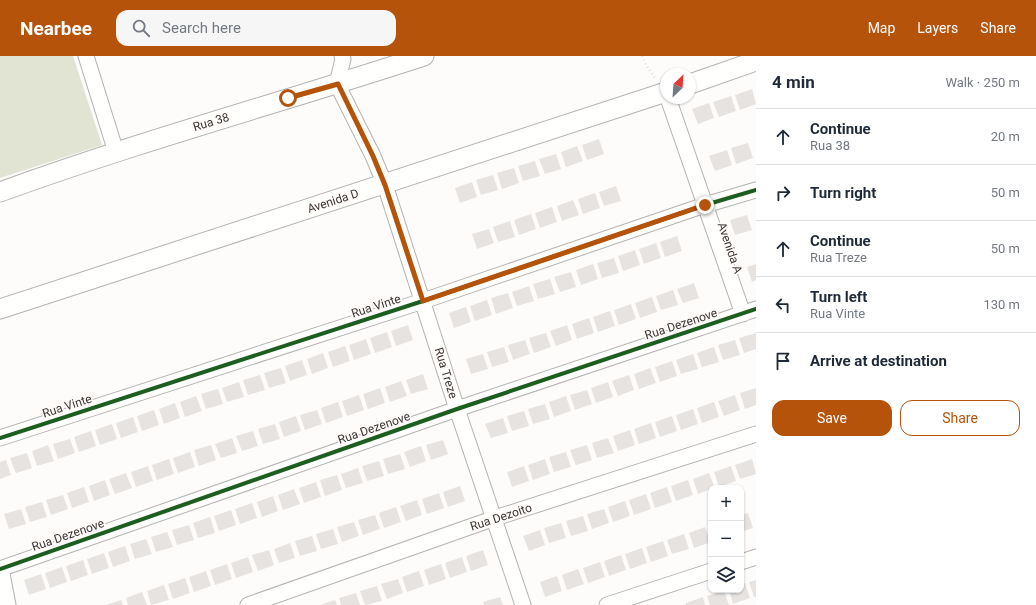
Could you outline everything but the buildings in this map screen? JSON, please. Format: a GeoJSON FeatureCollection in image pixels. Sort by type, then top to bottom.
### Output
{"type":"FeatureCollection","features":[{"type":"Feature","properties":{"kind":"street"},"geometry":{"type":"LineString","coordinates":[[86,56],[116,152]]}},
{"type":"Feature","properties":{"kind":"street"},"geometry":{"type":"LineString","coordinates":[[338,84],[343,59],[342,56]]}},
{"type":"Feature","properties":{"kind":"street","name":"Rua 38"},"geometry":{"type":"LineString","coordinates":[[0,192],[116,152],[424,56]]}},
{"type":"Feature","properties":{"kind":"street"},"geometry":{"type":"LineString","coordinates":[[696,82],[756,61]]}},
{"type":"Feature","properties":{"kind":"street","name":"Rua Treze"},"geometry":{"type":"LineString","coordinates":[[338,84],[373,156],[385,185],[457,409],[495,518],[523,605]]}},
{"type":"Feature","properties":{"kind":"street","name":"Avenida D"},"geometry":{"type":"LineString","coordinates":[[0,309],[385,185],[660,88]]}},
{"type":"Feature","properties":{"kind":"street","name":"Avenida A"},"geometry":{"type":"LineString","coordinates":[[670,104],[705,205],[749,311]]}},
{"type":"Feature","properties":{"kind":"street","name":"Rua Vinte"},"geometry":{"type":"LineString","coordinates":[[0,438],[423,301],[705,205],[756,190]]}},
{"type":"Feature","properties":{"kind":"street","name":"Rua Dezenove"},"geometry":{"type":"LineString","coordinates":[[0,569],[457,409],[749,311]]}},
{"type":"Feature","properties":{"kind":"street","name":"Rua Dezoito"},"geometry":{"type":"LineString","coordinates":[[248,605],[495,518],[756,434]]}},
{"type":"Feature","properties":{"kind":"street"},"geometry":{"type":"LineString","coordinates":[[744,561],[756,557]]}},
{"type":"Feature","properties":{"kind":"street"},"geometry":{"type":"LineString","coordinates":[[607,605],[708,572]]}},
{"type":"Feature","properties":{"kind":"street"},"geometry":{"type":"LineString","coordinates":[[0,574],[6,605]]}},
{"type":"Feature","properties":{"kind":"path"},"geometry":{"type":"LineString","coordinates":[[642,56],[646,65],[660,84]]}},
{"type":"Feature","properties":{"kind":"green space"},"geometry":{"type":"Polygon","coordinates":[[[0,56],[73,56],[102,145],[0,178],[0,56]]]}},
{"type":"Feature","properties":{"kind":"cycle path"},"geometry":{"type":"LineString","coordinates":[[0,438],[423,301],[705,205],[756,190]]}},
{"type":"Feature","properties":{"kind":"cycle path"},"geometry":{"type":"LineString","coordinates":[[0,569],[457,409],[756,309]]}},
{"type":"Feature","properties":{"kind":"route"},"geometry":{"type":"LineString","coordinates":[[288,98],[338,84],[373,156],[385,185],[423,301],[705,205]]}}]}
